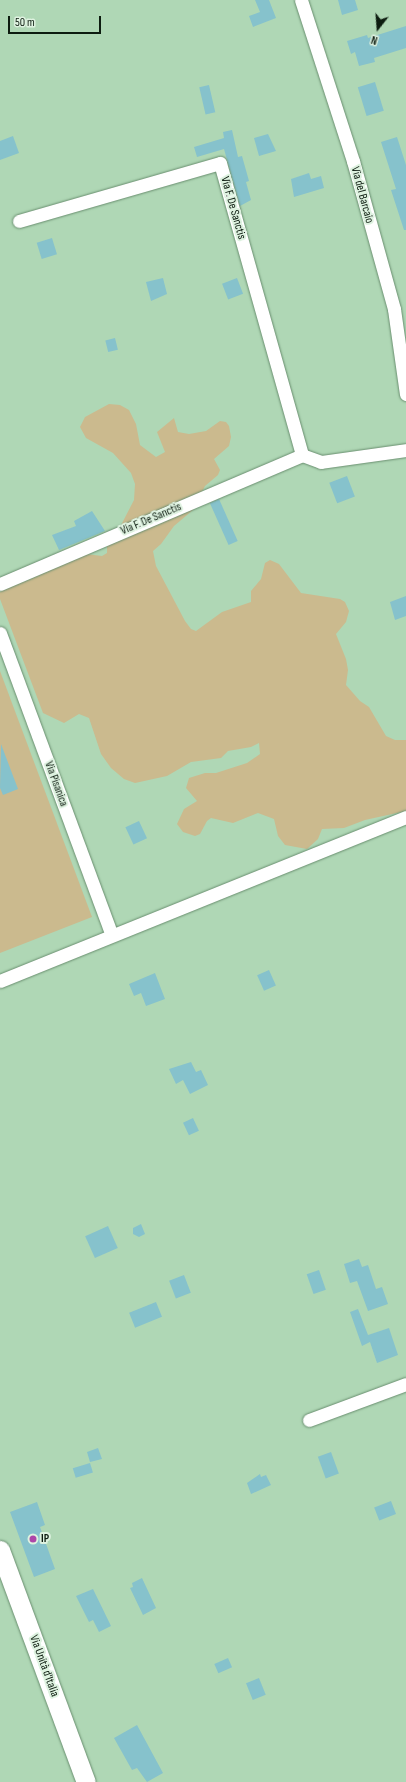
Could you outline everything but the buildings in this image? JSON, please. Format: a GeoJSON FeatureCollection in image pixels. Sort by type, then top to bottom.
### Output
{"type":"FeatureCollection","features":[{"type":"Feature","properties":{"kind":"main road","name":"Via Unità d'Italia"},"geometry":{"type":"LineString","coordinates":[[0,1550],[86,1782]]}},
{"type":"Feature","properties":{"kind":"street","name":"Via del Barcaio"},"geometry":{"type":"LineString","coordinates":[[301,0],[353,161],[394,309],[406,394]]}},
{"type":"Feature","properties":{"kind":"street","name":"Via F. De Sanctis"},"geometry":{"type":"LineString","coordinates":[[0,584],[302,455],[220,163],[19,222]]}},
{"type":"Feature","properties":{"kind":"street"},"geometry":{"type":"LineString","coordinates":[[302,455],[321,462],[406,450]]}},
{"type":"Feature","properties":{"kind":"street","name":"Via Pisanica"},"geometry":{"type":"LineString","coordinates":[[0,633],[112,935]]}},
{"type":"Feature","properties":{"kind":"street"},"geometry":{"type":"LineString","coordinates":[[0,981],[406,817]]}},
{"type":"Feature","properties":{"kind":"street"},"geometry":{"type":"LineString","coordinates":[[309,1420],[406,1384]]}},
{"type":"Feature","properties":{"kind":"shaded area"},"geometry":{"type":"Polygon","coordinates":[[[109,404],[120,405],[129,410],[136,424],[140,445],[156,457],[165,452],[157,432],[174,418],[178,432],[189,434],[206,431],[220,421],[226,422],[229,426],[231,437],[229,446],[214,459],[220,470],[218,475],[205,486],[193,510],[174,526],[161,544],[153,551],[156,566],[185,621],[191,629],[196,631],[222,612],[251,602],[251,591],[261,579],[265,563],[270,560],[279,564],[301,593],[340,599],[345,602],[349,611],[346,622],[336,634],[346,659],[348,670],[346,685],[360,701],[369,707],[386,736],[395,740],[406,740],[406,811],[365,820],[344,828],[322,829],[318,839],[307,849],[285,845],[278,836],[274,819],[258,813],[233,823],[211,818],[207,821],[200,834],[195,836],[183,832],[177,824],[184,809],[197,801],[186,788],[189,778],[205,773],[216,773],[247,763],[260,754],[259,743],[251,747],[228,751],[221,758],[191,762],[167,776],[135,783],[124,779],[111,768],[101,754],[89,718],[79,714],[64,723],[43,713],[0,599],[0,592],[7,586],[28,580],[52,565],[86,554],[102,556],[107,553],[107,542],[118,531],[134,500],[135,484],[131,473],[113,453],[86,438],[80,427],[85,417],[109,404]]]}},
{"type":"Feature","properties":{"kind":"shaded area"},"geometry":{"type":"Polygon","coordinates":[[[0,671],[92,917],[0,953],[0,671]]]}},
{"type":"Feature","properties":{"kind":"place","name":"IP"},"geometry":{"type":"Point","coordinates":[33,1539]}}]}
